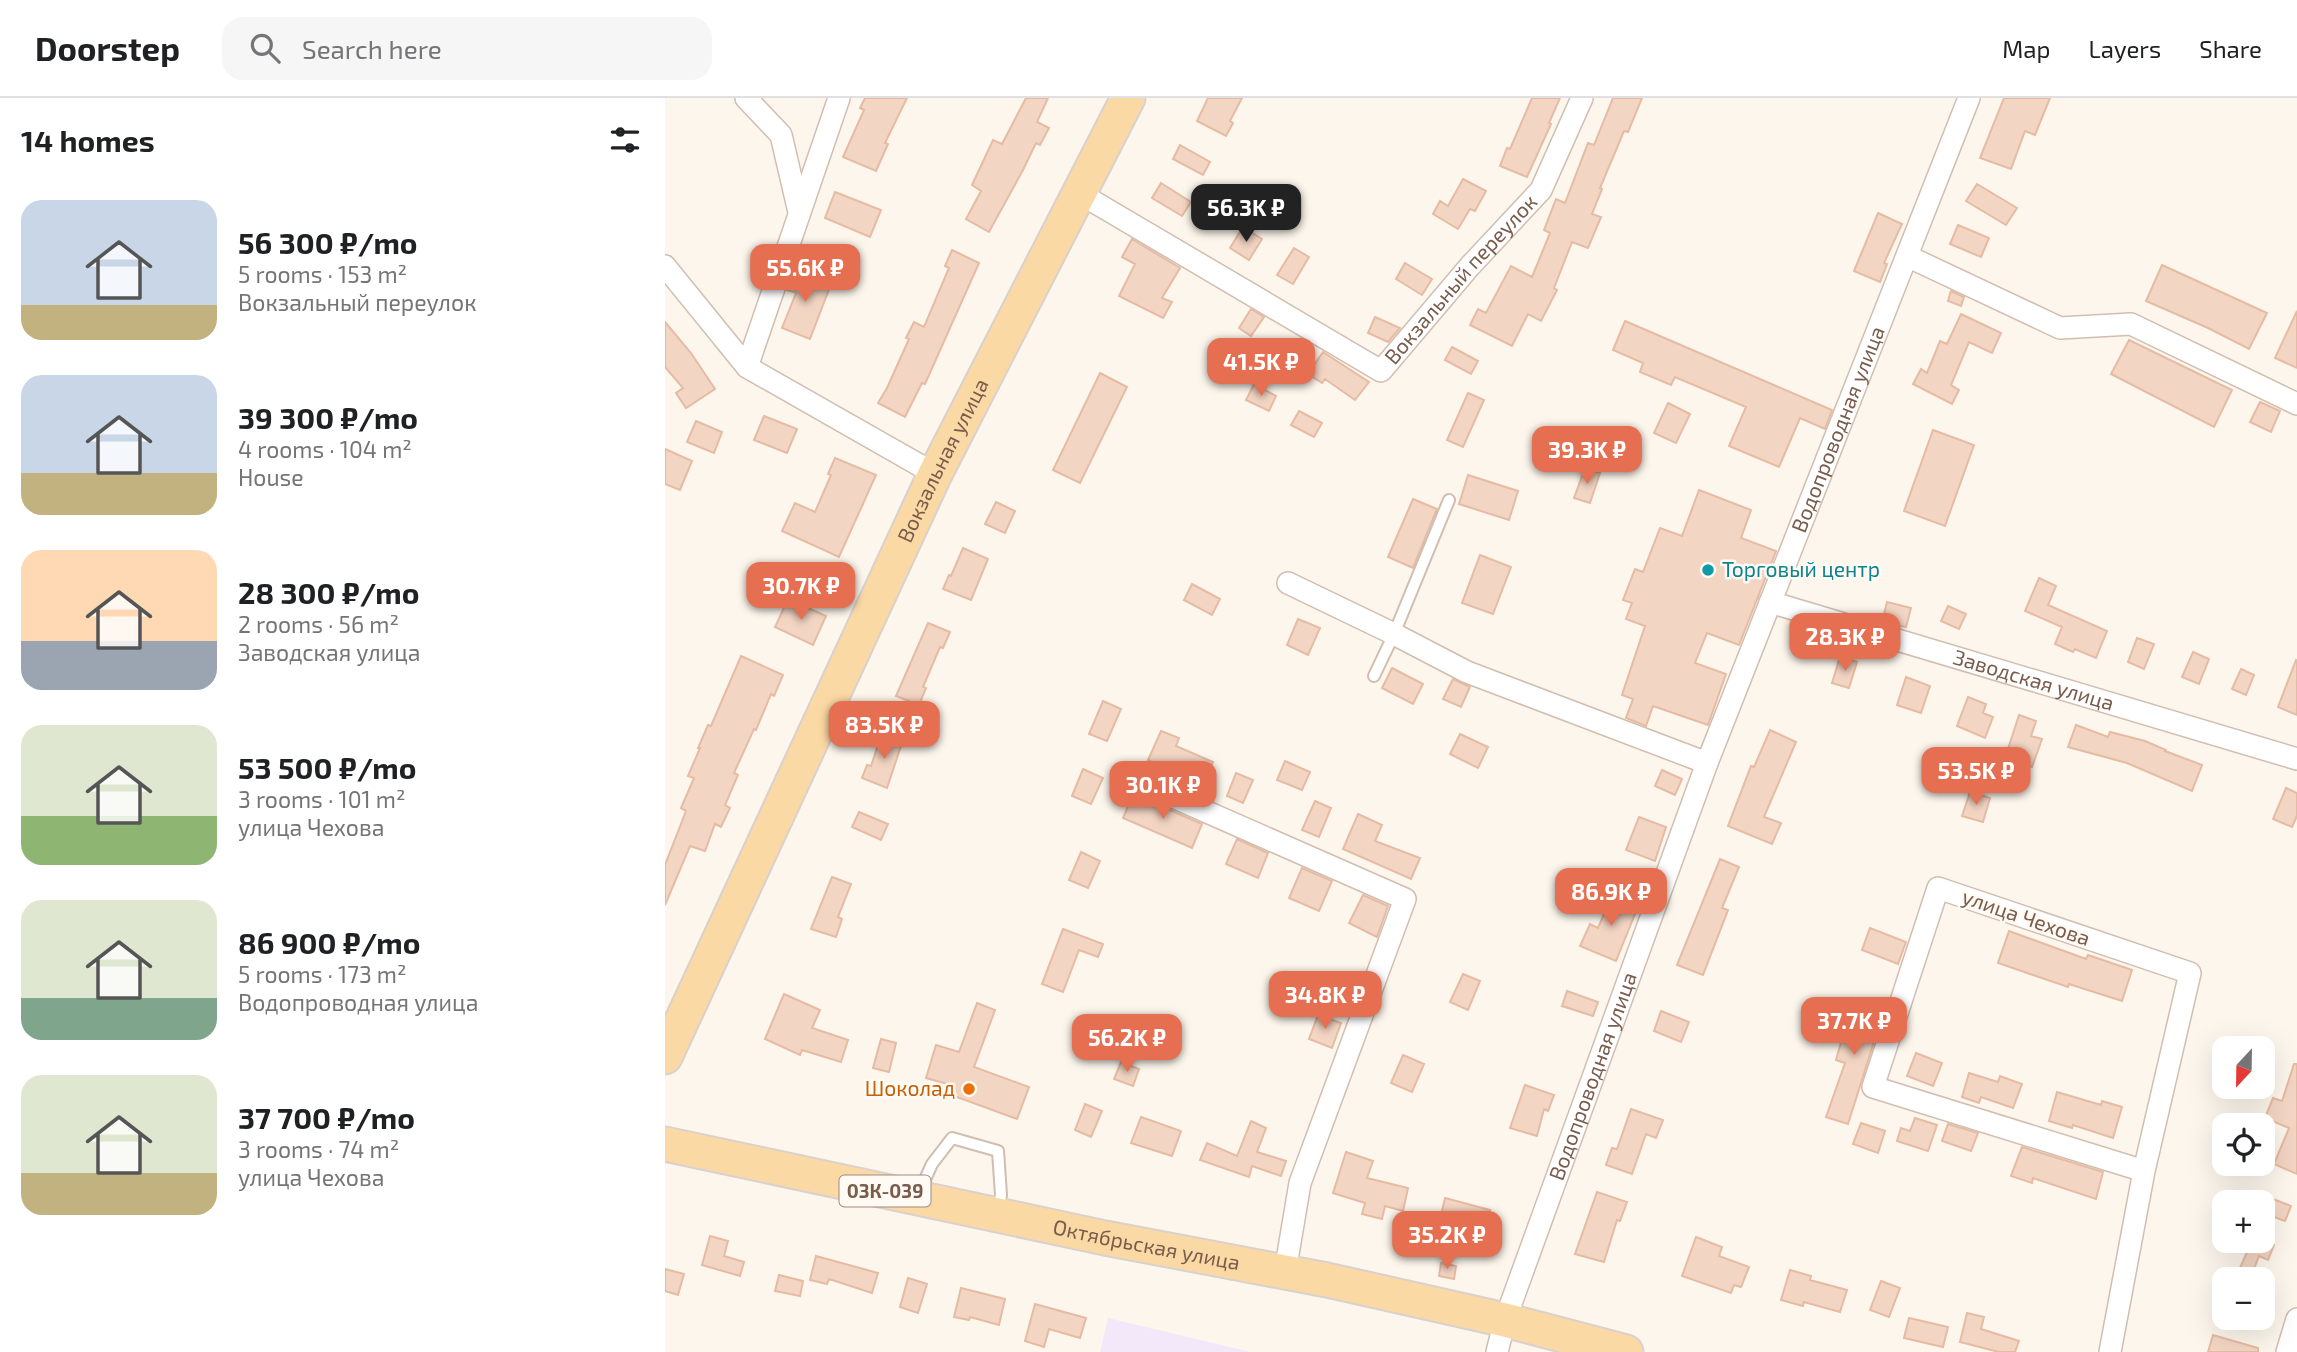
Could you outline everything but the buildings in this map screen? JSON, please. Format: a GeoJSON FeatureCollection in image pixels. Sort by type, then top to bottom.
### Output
{"type":"FeatureCollection","features":[{"type":"Feature","properties":{"kind":"main road","name":"Вокзальная улица"},"geometry":{"type":"LineString","coordinates":[[665,1057],[935,474],[1128,98]]}},
{"type":"Feature","properties":{"kind":"main road","name":"Октябрьская улица"},"geometry":{"type":"LineString","coordinates":[[665,1144],[1105,1238],[1286,1272],[1506,1320],[1626,1352]]}},
{"type":"Feature","properties":{"kind":"street"},"geometry":{"type":"LineString","coordinates":[[746,98],[781,135],[799,212]]}},
{"type":"Feature","properties":{"kind":"street"},"geometry":{"type":"LineString","coordinates":[[747,367],[839,98]]}},
{"type":"Feature","properties":{"kind":"street","name":"Вокзальный переулок"},"geometry":{"type":"LineString","coordinates":[[1079,193],[1381,371],[1470,266],[1541,190],[1582,98]]}},
{"type":"Feature","properties":{"kind":"street","name":"Водопроводная улица"},"geometry":{"type":"LineString","coordinates":[[1497,1352],[1506,1320],[1707,763],[1969,98]]}},
{"type":"Feature","properties":{"kind":"street"},"geometry":{"type":"LineString","coordinates":[[1907,256],[2060,328],[2131,324],[2297,404]]}},
{"type":"Feature","properties":{"kind":"street"},"geometry":{"type":"LineString","coordinates":[[665,267],[747,367],[935,474]]}},
{"type":"Feature","properties":{"kind":"street"},"geometry":{"type":"LineString","coordinates":[[1287,583],[1467,672],[1707,763]]}},
{"type":"Feature","properties":{"kind":"street","name":"Заводская улица"},"geometry":{"type":"LineString","coordinates":[[1770,602],[2297,758]]}},
{"type":"Feature","properties":{"kind":"street"},"geometry":{"type":"LineString","coordinates":[[1123,775],[1405,900],[1300,1183],[1286,1272]]}},
{"type":"Feature","properties":{"kind":"street","name":"улица Чехова"},"geometry":{"type":"LineString","coordinates":[[2110,1352],[2144,1171],[2190,973],[1938,888],[1873,1087],[2144,1171]]}},
{"type":"Feature","properties":{"kind":"street"},"geometry":{"type":"LineString","coordinates":[[2287,1352],[2297,1319]]}},
{"type":"Feature","properties":{"kind":"lane"},"geometry":{"type":"LineString","coordinates":[[1374,676],[1449,500]]}},
{"type":"Feature","properties":{"kind":"lane"},"geometry":{"type":"LineString","coordinates":[[916,1198],[932,1164],[952,1138],[998,1151],[1002,1195],[997,1215]]}},
{"type":"Feature","properties":{"kind":"shaded area"},"geometry":{"type":"Polygon","coordinates":[[[1108,1318],[1251,1352],[1100,1352],[1108,1318]]]}},
{"type":"Feature","properties":{"kind":"place","name":"Торговый центр"},"geometry":{"type":"Point","coordinates":[1708,570]}},
{"type":"Feature","properties":{"kind":"place","name":"Шоколад"},"geometry":{"type":"Point","coordinates":[969,1089]}}]}
